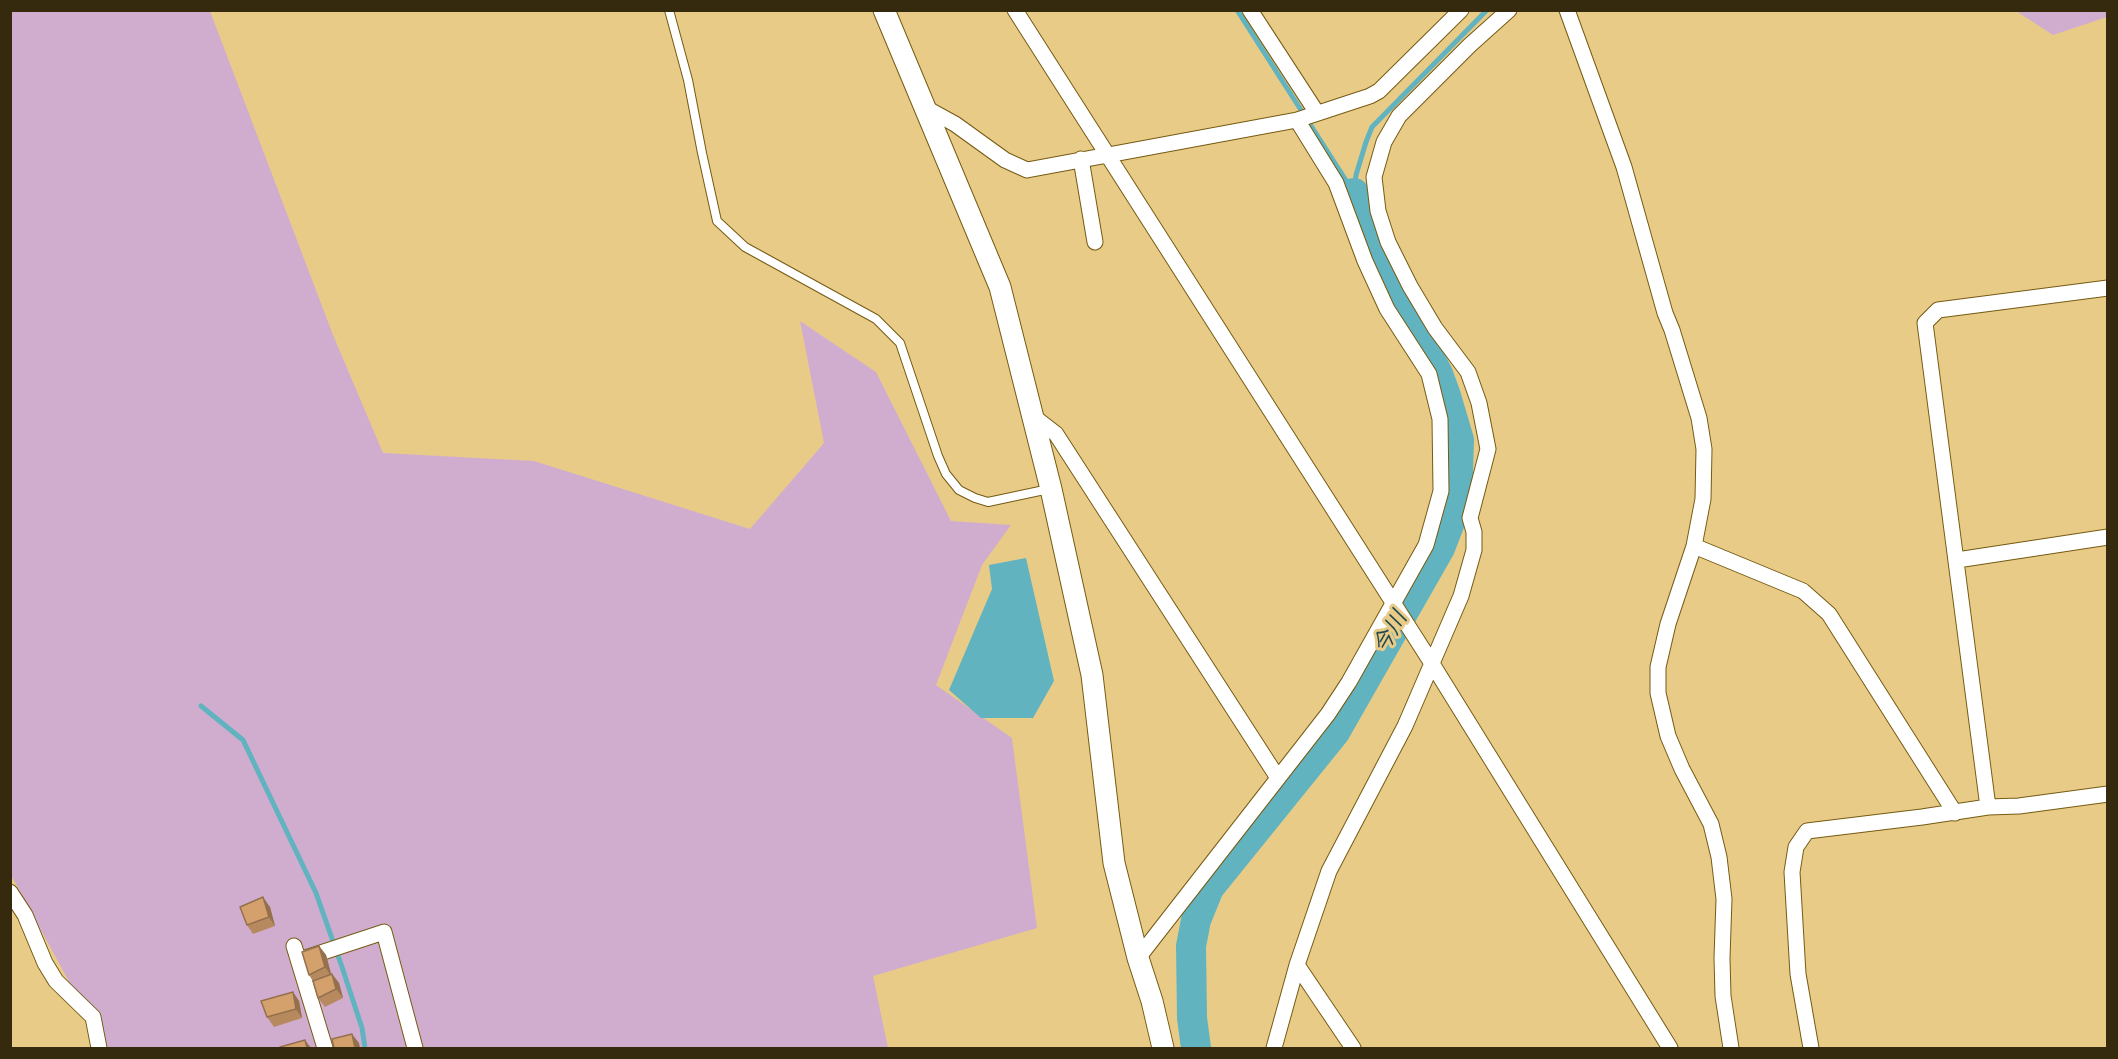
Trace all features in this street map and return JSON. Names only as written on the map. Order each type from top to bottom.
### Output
[{"type":"street","points":[[884,10],[1000,287],[1034,417],[1092,675],[1114,863],[1163,1048]]},
{"type":"street","points":[[1015,10],[1414,635],[1670,1048]]},
{"type":"street","points":[[1250,10],[1317,113]]},
{"type":"street","points":[[924,107],[955,124],[1005,160],[1027,170],[1297,120],[1370,96],[1379,91],[1461,10]]},
{"type":"street","points":[[1275,1048],[1297,965],[1329,871],[1405,726],[1461,596],[1474,550],[1470,518],[1488,449],[1479,403],[1468,372],[1435,328],[1388,242],[1378,211],[1374,177],[1384,142],[1399,117],[1470,45],[1509,10]]},
{"type":"street","points":[[1567,10],[1624,167],[1665,313],[1699,418],[1704,449],[1703,499],[1695,546],[1668,624],[1658,666],[1658,693],[1668,736],[1682,769],[1711,824],[1719,857],[1724,899],[1723,996],[1731,1048]]},
{"type":"street","points":[[1138,958],[1328,714],[1349,682],[1395,605],[1426,545],[1441,491],[1440,419],[1429,374],[1387,309],[1365,261],[1336,183],[1297,120]]},
{"type":"street","points":[[1081,159],[1095,242]]},
{"type":"street","points":[[1988,807],[1925,322],[1938,310],[2108,288]]},
{"type":"street","points":[[1034,417],[1056,434],[1278,778]]},
{"type":"street","points":[[1957,560],[2108,537]]},
{"type":"street","points":[[1695,546],[1803,591],[1829,614],[1955,813]]},
{"type":"street","points":[[1811,1048],[1798,974],[1792,872],[1796,847],[1807,831],[2108,794]]},
{"type":"street","points":[[10,891],[25,915],[45,963],[56,981],[93,1017],[99,1048]]},
{"type":"street","points":[[325,1048],[296,953],[325,951],[384,932],[415,1048]]},
{"type":"street","points":[[1297,965],[1353,1048]]},
{"type":"lane","points":[[669,10],[688,80],[717,221],[746,247],[876,319],[900,343],[938,456],[946,474],[959,490],[988,502],[1051,489]]},
{"type":"shaded area","points":[[10,11],[210,11],[333,335],[383,453],[534,461],[750,529],[824,443],[800,321],[876,372],[951,521],[1011,525],[982,565],[936,685],[1012,738],[1037,928],[873,976],[888,1048],[105,1048],[11,875]]},
{"type":"shaded area","points":[[2016,11],[2107,11],[2107,17],[2053,35]]},
{"type":"water","points":[[1026,558],[1054,681],[1033,718],[981,718],[949,690],[992,589],[989,565]]},
{"type":"building","points":[[263,897],[269,917],[247,925],[240,907]]},
{"type":"building","points":[[319,946],[325,967],[309,975],[302,952]]},
{"type":"building","points":[[332,974],[336,989],[318,998],[313,981]]},
{"type":"building","points":[[293,992],[296,1009],[267,1017],[261,1001]]},
{"type":"building","points":[[352,1034],[355,1048],[334,1048],[332,1039]]},
{"type":"building","points":[[305,1040],[307,1048],[280,1048],[280,1047]]},
{"type":"waterway","points":[[1237,10],[1354,193]]},
{"type":"waterway","points":[[1354,193],[1356,175],[1372,127],[1487,10]]},
{"type":"waterway","name":"今川","points":[[1196,1048],[1192,1018],[1191,946],[1196,920],[1209,888],[1335,732],[1440,548],[1457,504],[1459,440],[1446,396],[1438,374],[1367,238],[1354,193]]},
{"type":"waterway","points":[[201,706],[243,740],[316,893],[362,1028],[365,1048]]}]
